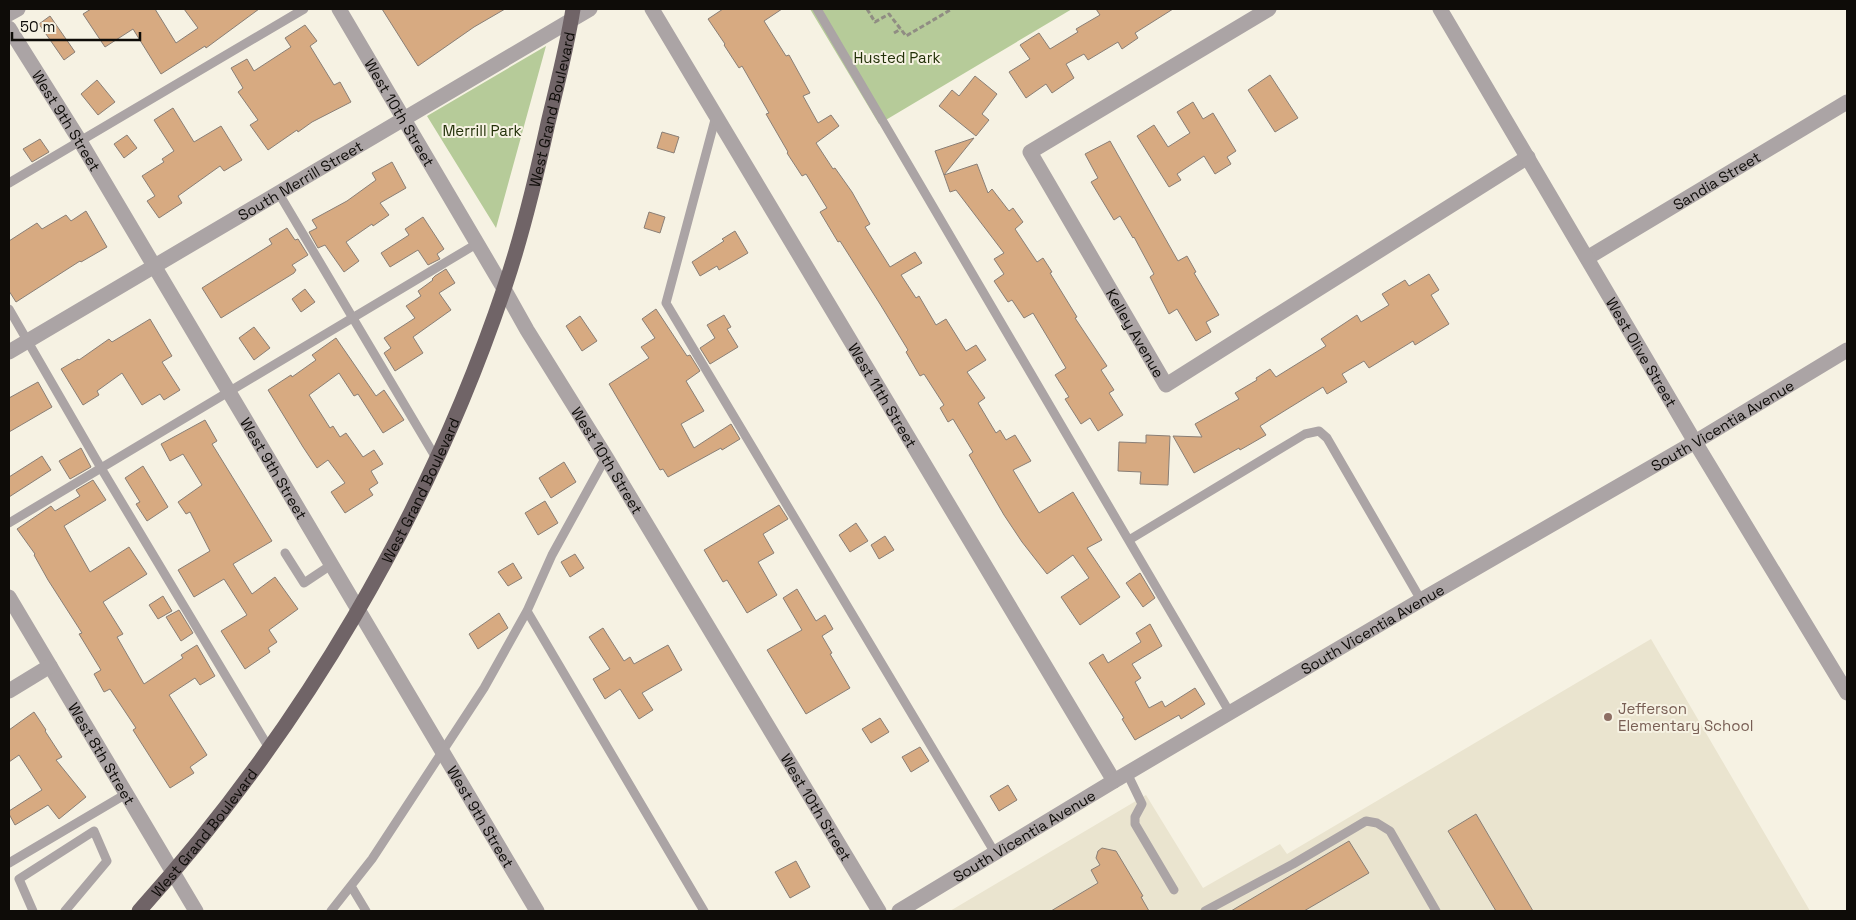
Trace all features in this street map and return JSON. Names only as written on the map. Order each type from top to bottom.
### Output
[{"type":"main road","name":"West Grand Boulevard","points":[[139,911],[173,873],[214,822],[269,748],[358,609],[414,505],[455,418],[504,289],[531,199],[572,14]]},
{"type":"street","points":[[9,14],[18,9]]},
{"type":"street","name":"West 10th Street","points":[[339,9],[478,243],[527,330],[606,457],[879,911]]},
{"type":"street","name":"South Merrill Street","points":[[9,352],[404,118],[572,14],[590,9]]},
{"type":"street","name":"West 11th Street","points":[[652,9],[1120,777]]},
{"type":"street","name":"Kelley Avenue","points":[[1269,9],[1030,152],[1166,385],[1528,157]]},
{"type":"street","name":"West Olive Street","points":[[1440,9],[1695,442],[1847,693]]},
{"type":"street","name":"West 9th Street","points":[[9,28],[80,140],[537,911]]},
{"type":"street","name":"Sandia Street","points":[[1587,258],[1845,109]]},
{"type":"street","name":"South Vicentia Avenue","points":[[899,911],[1120,777],[1695,442],[1847,350]]},
{"type":"street","name":"West 8th Street","points":[[9,597],[196,911]]},
{"type":"street","points":[[9,691],[50,666]]},
{"type":"lane","points":[[9,183],[304,9]]},
{"type":"lane","points":[[817,9],[1230,712]]},
{"type":"lane","points":[[716,116],[666,303],[994,853]]},
{"type":"lane","points":[[278,192],[436,458]]},
{"type":"lane","points":[[9,523],[478,243]]},
{"type":"lane","points":[[9,309],[101,468],[269,748]]},
{"type":"lane","points":[[1129,540],[1305,434],[1318,431],[1327,438],[1421,600]]},
{"type":"lane","points":[[331,911],[372,859],[484,688],[528,611],[552,555],[606,457]]},
{"type":"lane","points":[[285,553],[304,583],[331,564]]},
{"type":"lane","points":[[528,611],[704,911]]},
{"type":"lane","points":[[1120,777],[1142,804],[1135,817],[1135,824],[1174,890]]},
{"type":"lane","points":[[9,863],[126,794]]},
{"type":"lane","points":[[1205,911],[1293,864],[1366,821],[1378,823],[1390,831],[1436,911]]},
{"type":"lane","points":[[33,911],[19,879],[94,832],[107,861],[65,911]]},
{"type":"lane","points":[[351,886],[366,911]]},
{"type":"path","points":[[867,9],[875,22],[889,14],[906,36],[952,9]]},
{"type":"path","points":[[894,33],[901,29]]},
{"type":"shaded area","name":"Jefferson Elementary School","points":[[1651,639],[1810,911],[950,911],[1146,795],[1203,888],[1280,844],[1287,854]]},
{"type":"green space","name":"Husted Park","points":[[810,9],[1072,9],[879,124]]},
{"type":"green space","name":"Merrill Park","points":[[546,46],[496,228],[427,116]]},
{"type":"building","points":[[91,9],[155,9],[176,43],[198,28],[184,9],[259,9],[206,48],[205,46],[161,74],[133,29],[105,47],[83,14]]},
{"type":"building","points":[[382,9],[505,9],[474,27],[418,66]]},
{"type":"building","points":[[723,9],[782,9],[764,21],[786,56],[789,55],[810,93],[803,96],[818,123],[831,115],[839,126],[816,143],[833,169],[835,168],[852,192],[870,224],[865,227],[890,267],[915,252],[922,263],[901,275],[916,298],[919,296],[936,325],[946,319],[966,351],[976,345],[986,360],[967,372],[985,398],[978,403],[996,433],[1000,430],[1006,440],[1015,435],[1031,461],[1013,470],[1039,513],[1073,492],[1102,540],[1087,548],[1120,597],[1080,625],[1061,597],[1089,578],[1073,555],[1047,574],[1004,515],[969,455],[973,452],[953,419],[948,422],[940,408],[944,405],[924,374],[920,376],[906,352],[908,350],[880,304],[820,212],[827,208],[806,174],[802,176],[787,153],[766,114],[769,113],[742,66],[739,68],[708,19]]},
{"type":"building","points":[[1096,9],[1173,9],[1135,33],[1138,38],[1122,49],[1118,42],[1088,60],[1084,54],[1066,64],[1074,78],[1052,93],[1046,84],[1026,98],[1009,72],[1030,59],[1020,45],[1039,33],[1050,49],[1078,32],[1076,29],[1100,15]]},
{"type":"building","points":[[50,16],[75,52],[64,60],[39,24]]},
{"type":"building","points":[[305,25],[317,41],[310,46],[334,85],[340,82],[351,102],[312,122],[298,132],[297,130],[268,150],[250,125],[258,120],[238,92],[243,88],[231,68],[247,59],[254,71],[291,47],[285,38]]},
{"type":"building","points":[[1270,75],[1298,118],[1275,132],[1248,90]]},
{"type":"building","points":[[975,76],[997,94],[982,114],[989,120],[976,136],[939,106],[952,90],[959,96]]},
{"type":"building","points":[[97,80],[115,102],[98,115],[81,94]]},
{"type":"building","points":[[1193,102],[1203,119],[1213,113],[1236,151],[1227,157],[1231,164],[1215,174],[1204,156],[1177,174],[1181,180],[1169,187],[1137,136],[1154,125],[1168,147],[1190,133],[1177,112]]},
{"type":"building","points":[[173,108],[194,142],[221,126],[242,160],[224,171],[220,166],[178,196],[182,203],[159,218],[147,201],[155,196],[142,176],[164,162],[162,159],[174,151],[154,120]]},
{"type":"building","points":[[662,132],[679,137],[674,153],[657,148]]},
{"type":"building","points":[[127,135],[137,148],[124,158],[114,144]]},
{"type":"building","points":[[974,138],[944,175],[935,151]]},
{"type":"building","points":[[40,139],[49,152],[32,162],[23,149]]},
{"type":"building","points":[[1110,141],[1178,261],[1187,256],[1196,272],[1194,273],[1219,315],[1206,322],[1211,332],[1196,341],[1177,309],[1169,314],[1150,277],[1154,274],[1134,237],[1120,216],[1114,220],[1091,182],[1098,178],[1085,154]]},
{"type":"building","points":[[392,162],[406,188],[380,203],[389,215],[346,242],[359,261],[344,272],[325,245],[318,248],[309,232],[317,228],[312,220],[347,201],[376,180],[372,173]]},
{"type":"building","points":[[977,164],[988,193],[992,189],[1009,211],[1013,208],[1023,222],[1015,229],[1037,262],[1043,258],[1077,317],[1075,318],[1107,366],[1101,370],[1114,390],[1109,393],[1123,415],[1098,431],[1090,418],[1081,424],[1065,399],[1069,397],[1055,375],[1066,368],[1033,313],[1024,318],[1012,300],[1008,302],[994,281],[1004,274],[994,259],[1004,253],[956,190],[950,192],[944,175]]},
{"type":"building","points":[[86,211],[107,247],[80,261],[16,302],[9,291],[9,241],[37,223],[42,229],[66,215],[71,221]]},
{"type":"building","points":[[649,212],[665,217],[660,233],[644,228]]},
{"type":"building","points":[[423,217],[444,249],[437,254],[440,259],[428,265],[418,250],[390,267],[381,253],[409,235],[405,229]]},
{"type":"building","points":[[287,228],[295,240],[298,239],[308,255],[292,265],[296,270],[294,273],[221,318],[202,288],[272,244],[269,239]]},
{"type":"building","points":[[735,231],[748,253],[719,270],[717,266],[700,276],[692,262],[724,241],[722,239]]},
{"type":"building","points":[[446,269],[455,283],[439,293],[451,310],[413,337],[423,353],[395,371],[384,353],[391,348],[384,338],[415,318],[406,306],[421,296],[418,291]]},
{"type":"building","points":[[1429,274],[1439,290],[1431,295],[1449,324],[1415,345],[1413,341],[1369,368],[1364,361],[1342,374],[1347,382],[1327,394],[1323,387],[1260,426],[1266,435],[1194,473],[1173,436],[1202,437],[1195,424],[1239,399],[1235,393],[1257,380],[1256,378],[1270,369],[1276,377],[1326,346],[1321,339],[1357,315],[1361,322],[1389,305],[1382,294],[1405,280],[1409,286]]},
{"type":"building","points":[[305,289],[315,302],[301,312],[292,299]]},
{"type":"building","points":[[656,309],[687,356],[690,355],[700,371],[686,381],[704,411],[681,424],[694,448],[731,424],[740,439],[668,477],[663,469],[660,470],[609,384],[649,358],[641,347],[655,338],[642,319]]},
{"type":"building","points":[[724,315],[731,327],[727,329],[738,347],[710,364],[700,348],[715,338],[707,325]]},
{"type":"building","points":[[580,316],[597,341],[582,351],[566,326]]},
{"type":"building","points":[[150,319],[172,356],[162,362],[180,390],[164,400],[160,394],[142,405],[122,373],[97,391],[99,395],[83,405],[61,369],[79,360],[109,339],[112,342]]},
{"type":"building","points":[[254,327],[270,348],[254,360],[239,338]]},
{"type":"building","points":[[336,338],[376,396],[384,390],[404,420],[383,433],[358,394],[354,396],[339,373],[309,395],[330,428],[333,426],[340,437],[346,433],[363,457],[374,450],[383,464],[371,471],[378,483],[369,489],[373,495],[345,513],[331,492],[345,483],[328,460],[317,468],[268,390],[291,375],[292,377],[316,360],[312,355]]},
{"type":"building","points":[[38,382],[52,407],[9,432],[9,398]]},
{"type":"building","points":[[205,420],[217,441],[212,444],[272,541],[233,564],[252,594],[275,577],[298,609],[269,630],[277,642],[268,648],[270,652],[245,669],[221,631],[247,615],[224,579],[194,597],[178,570],[210,551],[190,512],[186,514],[178,502],[202,485],[183,454],[170,461],[161,444]]},
{"type":"building","points":[[1146,435],[1170,436],[1168,485],[1140,484],[1141,472],[1118,471],[1119,442],[1146,443]]},
{"type":"building","points":[[81,448],[91,467],[70,479],[59,461]]},
{"type":"building","points":[[42,456],[51,470],[9,497],[9,477]]},
{"type":"building","points":[[564,462],[576,482],[551,498],[539,478]]},
{"type":"building","points":[[143,466],[168,507],[147,521],[136,504],[140,502],[125,478]]},
{"type":"building","points":[[93,480],[106,500],[64,526],[90,572],[129,547],[147,574],[103,602],[123,634],[117,637],[144,684],[183,658],[181,655],[197,645],[215,676],[200,685],[195,678],[169,695],[207,755],[190,767],[194,773],[170,788],[133,730],[136,728],[110,689],[104,692],[94,674],[101,670],[79,634],[82,633],[48,580],[35,554],[17,529],[51,506],[55,511],[80,496],[76,490]]},
{"type":"building","points":[[545,501],[558,523],[538,535],[525,513]]},
{"type":"building","points":[[779,505],[788,519],[763,534],[774,553],[758,562],[777,595],[747,613],[727,580],[723,582],[704,550]]},
{"type":"building","points":[[856,523],[868,541],[850,552],[839,535]]},
{"type":"building","points":[[885,536],[894,550],[879,559],[871,545]]},
{"type":"building","points":[[575,554],[584,568],[570,577],[561,562]]},
{"type":"building","points":[[513,563],[522,578],[508,586],[498,572]]},
{"type":"building","points":[[1140,573],[1155,598],[1143,607],[1126,583]]},
{"type":"building","points":[[797,589],[816,621],[825,615],[833,629],[822,636],[850,688],[806,714],[767,650],[802,630],[783,598]]},
{"type":"building","points":[[163,596],[172,611],[158,619],[149,605]]},
{"type":"building","points":[[179,610],[193,633],[181,641],[166,617]]},
{"type":"building","points":[[499,613],[508,628],[478,649],[469,634]]},
{"type":"building","points":[[1150,624],[1162,646],[1132,664],[1141,678],[1135,682],[1149,708],[1162,701],[1165,707],[1195,688],[1205,704],[1181,719],[1179,715],[1135,740],[1122,719],[1124,718],[1089,663],[1103,654],[1108,663],[1141,642],[1136,633]]},
{"type":"building","points":[[603,628],[624,661],[630,657],[634,664],[668,645],[682,670],[642,693],[653,710],[639,719],[620,689],[605,699],[593,679],[610,669],[589,637]]},
{"type":"building","points":[[34,712],[62,757],[56,760],[86,797],[59,819],[48,805],[15,825],[9,811],[42,790],[19,755],[9,762],[9,730]]},
{"type":"building","points":[[880,718],[889,732],[871,743],[862,729]]},
{"type":"building","points":[[920,747],[929,761],[911,772],[902,757]]},
{"type":"building","points":[[1008,785],[1017,800],[999,811],[990,796]]},
{"type":"building","points":[[1476,814],[1533,911],[1496,911],[1448,831]]},
{"type":"building","points":[[1349,841],[1369,873],[1304,911],[1231,911]]},
{"type":"building","points":[[1102,848],[1116,851],[1143,896],[1141,897],[1149,911],[1051,911],[1098,883],[1091,870],[1100,865],[1096,858],[1098,851]]},
{"type":"building","points":[[796,861],[810,887],[790,898],[775,872]]},
{"type":"place","name":"Jefferson Elementary School","points":[[1608,717]]}]
